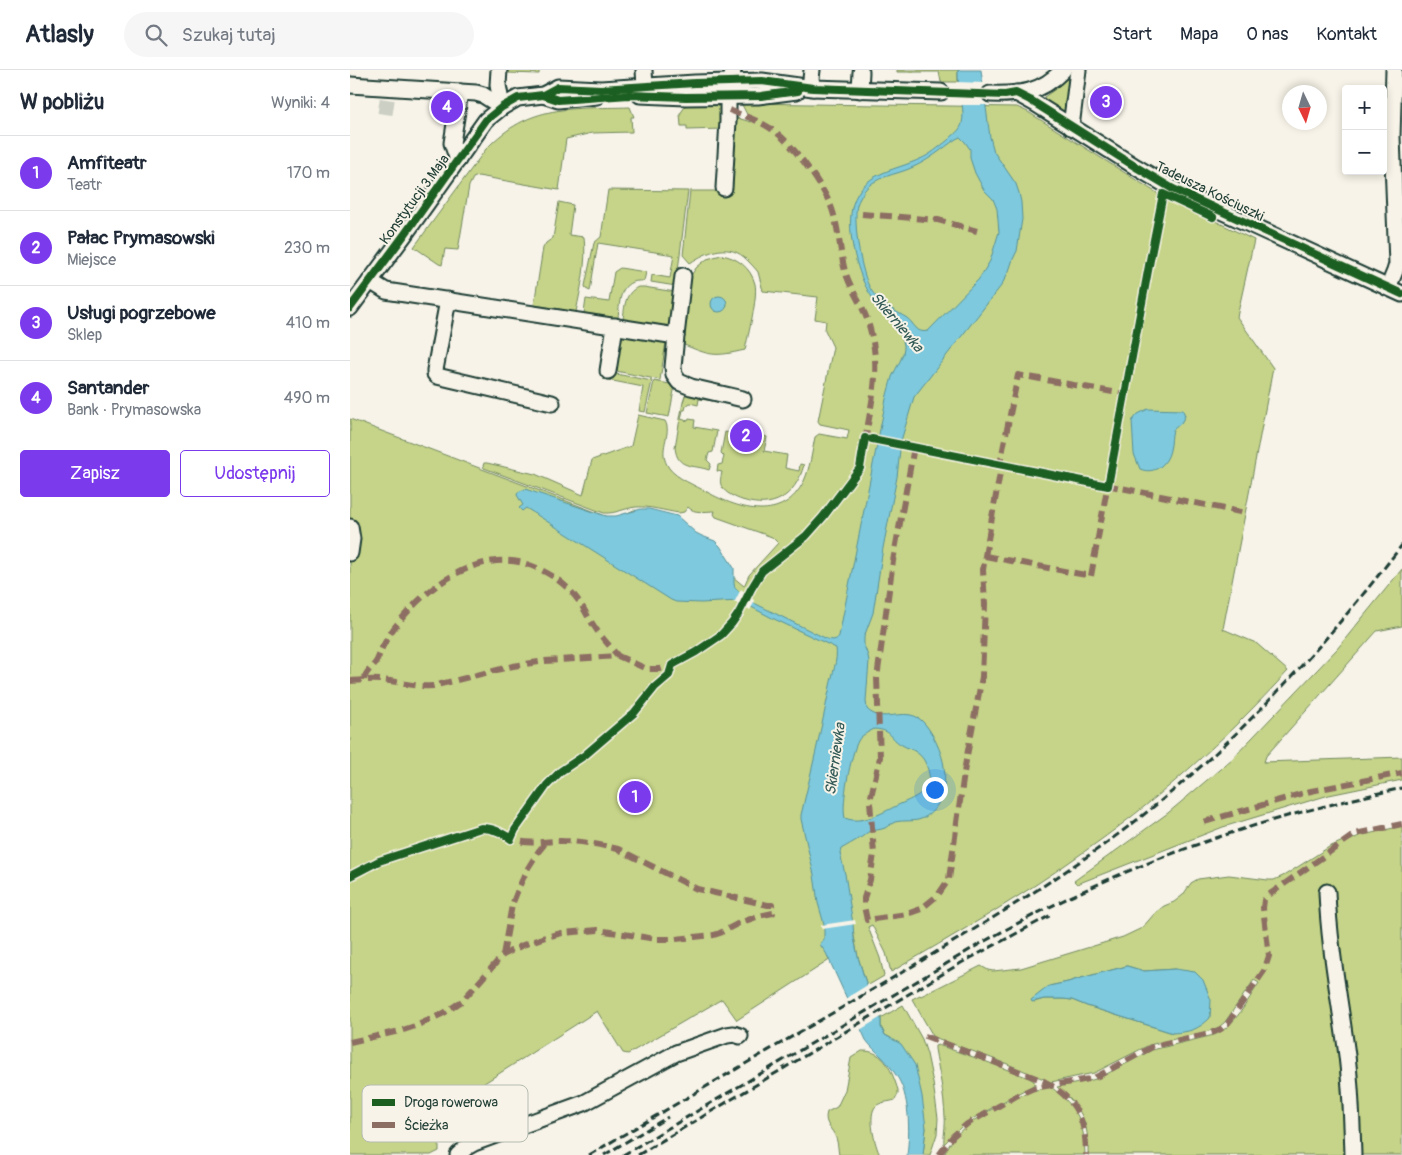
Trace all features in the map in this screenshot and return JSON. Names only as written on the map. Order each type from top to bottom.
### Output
[{"type":"street","points":[[499,70],[498,85],[502,107]]},
{"type":"street","points":[[644,70],[645,87]]},
{"type":"street","points":[[812,70],[813,88]]},
{"type":"street","points":[[990,94],[1016,94],[1038,89],[1063,70]]},
{"type":"street","points":[[1071,127],[1078,70]]},
{"type":"street","points":[[1388,288],[1397,264],[1397,137],[1394,70]]},
{"type":"street","points":[[860,90],[861,72]]},
{"type":"street","points":[[542,95],[558,100],[629,95],[686,97],[731,83]]},
{"type":"street","points":[[724,188],[731,83]]},
{"type":"street","points":[[542,95],[558,87],[601,89],[731,83],[761,96],[813,88],[941,92]]},
{"type":"street","points":[[350,85],[389,92],[460,92],[480,94],[502,107]]},
{"type":"street","points":[[458,160],[452,144],[460,92]]},
{"type":"street","name":"Tadeusza Kościuszki","points":[[1016,94],[1036,104],[1136,168],[1173,188],[1402,294]]},
{"type":"street","name":"Konstytucji 3 Maja","points":[[350,308],[486,120],[502,107],[518,98],[542,95]]},
{"type":"street","points":[[683,276],[673,367],[674,375],[679,382],[691,387],[743,399]]},
{"type":"street","points":[[370,281],[386,291],[676,336]]},
{"type":"street","points":[[448,300],[435,374],[552,404]]},
{"type":"street","points":[[608,371],[615,326]]},
{"type":"street","points":[[350,527],[352,539],[350,553]]},
{"type":"street","points":[[1327,892],[1330,933],[1350,1089],[1353,1155]]},
{"type":"street","points":[[528,1123],[584,1103],[683,1049],[727,1034],[740,1036]]},
{"type":"street","points":[[458,1155],[466,1147],[477,1142]]},
{"type":"green space","points":[[508,70],[539,70],[539,74],[508,73]]},
{"type":"green space","points":[[897,70],[958,70],[958,82],[941,82],[939,72],[897,72]]},
{"type":"green space","points":[[1067,79],[1069,80],[1066,111],[1063,112],[1045,101],[1044,97]]},
{"type":"green space","points":[[722,103],[723,129],[687,130],[687,126],[681,126],[680,114],[686,105]]},
{"type":"green space","points":[[741,103],[1017,107],[1157,193],[1159,199],[1166,202],[1170,199],[1254,240],[1237,317],[1273,368],[1223,629],[1256,643],[1288,671],[1239,722],[1162,792],[1107,836],[986,916],[891,972],[886,953],[872,925],[868,927],[880,958],[884,976],[867,986],[858,957],[853,931],[828,961],[737,1020],[722,999],[628,1054],[623,1053],[597,1011],[481,1085],[362,1085],[362,1142],[439,1142],[439,1151],[431,1155],[350,1155],[350,562],[356,540],[350,518],[350,419],[614,519],[634,510],[656,514],[744,586],[749,575],[778,543],[772,537],[716,517],[715,511],[697,511],[688,507],[684,512],[679,513],[641,507],[604,513],[484,468],[483,466],[484,463],[487,463],[535,474],[583,495],[592,460],[631,446],[638,415],[665,421],[667,431],[664,455],[665,461],[672,472],[687,482],[733,504],[760,509],[773,508],[785,503],[795,494],[806,476],[815,437],[819,434],[847,439],[849,430],[820,424],[818,421],[833,347],[825,330],[826,321],[815,319],[818,297],[763,291],[758,272],[740,254],[733,251],[719,250],[711,252],[690,263],[683,255],[690,191],[719,191],[734,117],[751,122]]},
{"type":"green space","points":[[630,107],[634,117],[631,117],[632,132],[592,133],[566,139],[559,190],[478,176],[473,178],[469,186],[458,250],[445,249],[442,265],[414,247],[486,149],[502,134],[519,123],[552,111]]},
{"type":"green space","points":[[608,190],[688,191],[676,286],[651,282],[652,275],[670,278],[674,255],[598,243],[590,291],[586,289],[594,243],[601,237]]},
{"type":"green space","points":[[559,202],[573,205],[569,235],[584,237],[584,266],[576,312],[534,305],[543,248],[553,238]]},
{"type":"green space","points":[[721,255],[738,261],[747,268],[753,278],[756,290],[745,350],[726,354],[713,354],[682,344],[688,280],[696,268],[707,259]]},
{"type":"green space","points":[[620,268],[646,272],[644,281],[636,281],[625,287],[622,292],[618,318],[584,313],[586,299],[609,302],[614,272]]},
{"type":"green space","points":[[638,287],[675,292],[669,327],[623,319],[628,297]]},
{"type":"green space","points":[[619,335],[666,342],[660,380],[611,370]]},
{"type":"green space","points":[[611,373],[652,381],[645,412],[639,411],[643,387],[603,379]]},
{"type":"green space","points":[[654,381],[675,385],[669,417],[647,413]]},
{"type":"green space","points":[[689,392],[723,399],[722,402],[699,399],[698,405],[690,403],[683,410],[681,419],[695,420],[694,427],[717,431],[713,452],[709,453],[707,460],[711,464],[709,470],[682,463],[676,454],[675,447],[683,402]]},
{"type":"green space","points":[[725,432],[734,434],[734,438],[749,441],[749,439],[757,440],[758,435],[767,437],[764,451],[787,455],[785,468],[799,471],[800,464],[804,465],[800,476],[789,493],[773,502],[753,503],[734,497],[726,491],[722,487],[720,480],[722,472],[717,471],[718,465],[722,464],[724,456],[721,453]]},
{"type":"green space","points":[[1402,569],[1402,626],[1377,631],[1266,756],[1264,762],[1402,757],[1402,780],[1329,795],[1223,827],[1077,884],[1074,881],[1168,813],[1232,759],[1337,649]]},
{"type":"green space","points":[[1402,826],[1402,1155],[1088,1155],[1087,1133],[1082,1116],[1073,1102],[1057,1087],[1099,1078],[1152,1050],[1214,1035],[1228,1026],[1245,1005],[1259,983],[1254,980],[1225,1022],[1219,1027],[1149,1045],[1094,1073],[1051,1082],[933,1036],[912,999],[981,966],[993,971],[1021,968],[1123,937],[1142,928],[1155,913],[1183,895],[1191,883],[1198,879],[1229,875],[1274,880],[1329,847],[1359,836]],"holes":[[[1127,966],[1144,971],[1175,969],[1173,1033],[1072,1000],[1044,999],[1034,1002],[1049,986]]]},
{"type":"green space","points":[[903,1005],[922,1039],[933,1083],[938,1118],[937,1134],[930,1155],[923,1155],[926,1128],[891,1038],[885,1035],[881,1027],[881,1018]]},
{"type":"green space","points":[[938,1045],[1029,1078],[1035,1084],[965,1123],[944,1144],[944,1108],[935,1049],[935,1046]]},
{"type":"green space","points":[[862,1051],[876,1054],[882,1058],[890,1069],[898,1094],[895,1100],[880,1104],[873,1110],[873,1130],[880,1155],[839,1155],[835,1135],[826,1120],[826,1116],[827,1112],[837,1107],[845,1090],[851,1058]]},
{"type":"green space","points":[[1051,1087],[1068,1102],[1078,1116],[1083,1133],[1085,1155],[944,1155],[960,1131],[980,1117],[1016,1097],[1035,1090]]},
{"type":"water","name":"Skierniewka","points":[[958,70],[981,70],[990,137],[994,152],[1016,184],[1021,202],[1022,219],[1017,251],[1001,286],[914,397],[901,441],[897,477],[873,613],[864,637],[864,645],[869,661],[867,709],[880,716],[915,716],[925,724],[939,749],[943,762],[945,774],[943,790],[938,804],[928,815],[918,820],[895,822],[885,828],[870,831],[841,849],[840,853],[845,874],[854,938],[865,980],[881,1018],[881,1027],[885,1035],[901,1044],[915,1065],[922,1096],[926,1128],[923,1155],[907,1155],[909,1136],[908,1114],[901,1083],[888,1063],[866,1040],[826,953],[820,944],[824,939],[824,924],[801,819],[831,682],[836,648],[740,601],[701,603],[671,600],[526,508],[522,511],[519,508],[523,505],[517,495],[518,492],[525,489],[606,516],[616,516],[641,509],[649,509],[677,516],[696,533],[715,541],[720,546],[734,568],[735,588],[754,603],[827,639],[837,639],[886,399],[892,377],[904,349],[903,340],[898,331],[873,298],[861,276],[851,234],[851,213],[858,193],[864,185],[880,174],[910,163],[934,151],[961,126],[963,114]],"holes":[[[960,137],[970,149],[970,158],[975,173],[984,190],[993,199],[997,209],[999,232],[990,261],[979,279],[928,331],[924,332],[916,328],[910,320],[883,303],[867,283],[859,249],[856,224],[857,205],[864,191],[874,182],[917,165]],[[874,729],[885,731],[898,742],[920,755],[927,767],[929,782],[926,788],[916,796],[878,815],[851,820],[845,818],[844,802],[855,747],[861,737]]]},
{"type":"water","points":[[719,296],[725,298],[727,304],[725,310],[719,312],[713,310],[711,304],[713,298]]},
{"type":"water","points":[[1148,409],[1183,410],[1185,416],[1181,423],[1173,430],[1171,447],[1166,460],[1155,470],[1145,471],[1140,469],[1134,454],[1132,421],[1138,414]]},
{"type":"water","points":[[1127,966],[1144,971],[1175,969],[1195,972],[1203,980],[1211,1000],[1210,1018],[1193,1030],[1173,1033],[1072,1000],[1044,999],[1032,1002],[1031,1000],[1049,986]]},
{"type":"pier","points":[[956,82],[985,83],[988,105],[959,105]]},
{"type":"pier","points":[[876,436],[904,442],[903,448],[875,442]]},
{"type":"pier","points":[[741,589],[755,601],[750,610],[739,603],[734,603]]},
{"type":"pier","points":[[855,920],[856,924],[822,929],[821,925]]},
{"type":"pier","points":[[869,984],[883,1016],[860,1030],[845,999]]},
{"type":"tunnel","points":[[385,114],[388,94]]},
{"type":"railway","points":[[589,1155],[963,936],[1054,879],[1113,838],[1178,786],[1248,722],[1312,654],[1402,545]]},
{"type":"railway","points":[[623,1155],[978,945],[1094,886],[1154,860],[1239,830],[1308,810],[1402,788]]},
{"type":"railway","points":[[638,1155],[961,963],[1053,914]]},
{"type":"railway","points":[[604,1155],[668,1117]]},
{"type":"marked path","points":[[729,110],[750,118],[778,134],[807,166],[823,191],[833,212],[845,271],[867,319],[872,336],[875,381],[865,442]]},
{"type":"marked path","points":[[862,214],[938,220],[977,231]]},
{"type":"marked path","points":[[914,447],[893,561],[877,678],[880,757],[870,801],[874,854],[870,880],[864,898],[867,920],[907,914],[921,909],[938,895],[949,879],[965,766],[982,677],[985,604],[983,570],[1000,464],[1018,375],[1124,394]]},
{"type":"marked path","points":[[985,556],[1091,576],[1108,483]]},
{"type":"marked path","points":[[1106,485],[1245,513]]},
{"type":"marked path","points":[[364,680],[394,628],[426,594],[460,571],[479,564],[498,561],[518,562],[537,568],[560,581],[574,595],[597,630],[618,656]]},
{"type":"marked path","points":[[350,681],[380,680],[433,686],[513,666],[545,661],[618,656],[647,669],[660,669],[675,664]]},
{"type":"marked path","points":[[1204,822],[1311,791],[1402,773]]},
{"type":"marked path","points":[[939,1155],[953,1136],[967,1124],[1018,1095],[1034,1088],[1090,1079],[1152,1047],[1221,1029],[1228,1023],[1264,971],[1269,956],[1263,908],[1264,900],[1355,834],[1402,824]]},
{"type":"marked path","points":[[350,1042],[400,1031],[444,1013],[462,1001],[503,955],[542,938],[562,933],[598,930],[656,939],[714,935],[739,923],[773,913],[772,905],[697,889],[618,849],[577,842],[522,842],[509,837]]},
{"type":"marked path","points":[[503,955],[512,905],[528,868],[547,841]]},
{"type":"marked path","points":[[925,1036],[1044,1081],[1055,1088],[1064,1095],[1077,1111],[1084,1131],[1086,1155]]},
{"type":"cycle path","points":[[350,308],[486,120],[502,107],[518,98],[543,95],[558,87],[601,89],[762,81],[813,88],[1005,95],[1016,93],[1173,189],[1402,294]]},
{"type":"cycle path","points":[[543,95],[558,100],[629,95],[686,97],[761,96],[798,91]]},
{"type":"cycle path","points":[[872,439],[1108,486],[1163,194],[1213,217]]},
{"type":"cycle path","points":[[350,876],[379,861],[481,828],[497,831],[511,839],[515,830],[547,785],[561,771],[585,755],[634,713],[655,687],[669,675],[672,665],[721,635],[732,623],[762,571],[806,536],[860,468],[865,438]]},
{"type":"place","name":"Usługi pogrzebowe","points":[[1106,102]]},
{"type":"place","name":"Santander","points":[[447,107]]},
{"type":"place","name":"Pałac Prymasowski","points":[[746,436]]},
{"type":"place","name":"Amfiteatr","points":[[635,797]]}]
